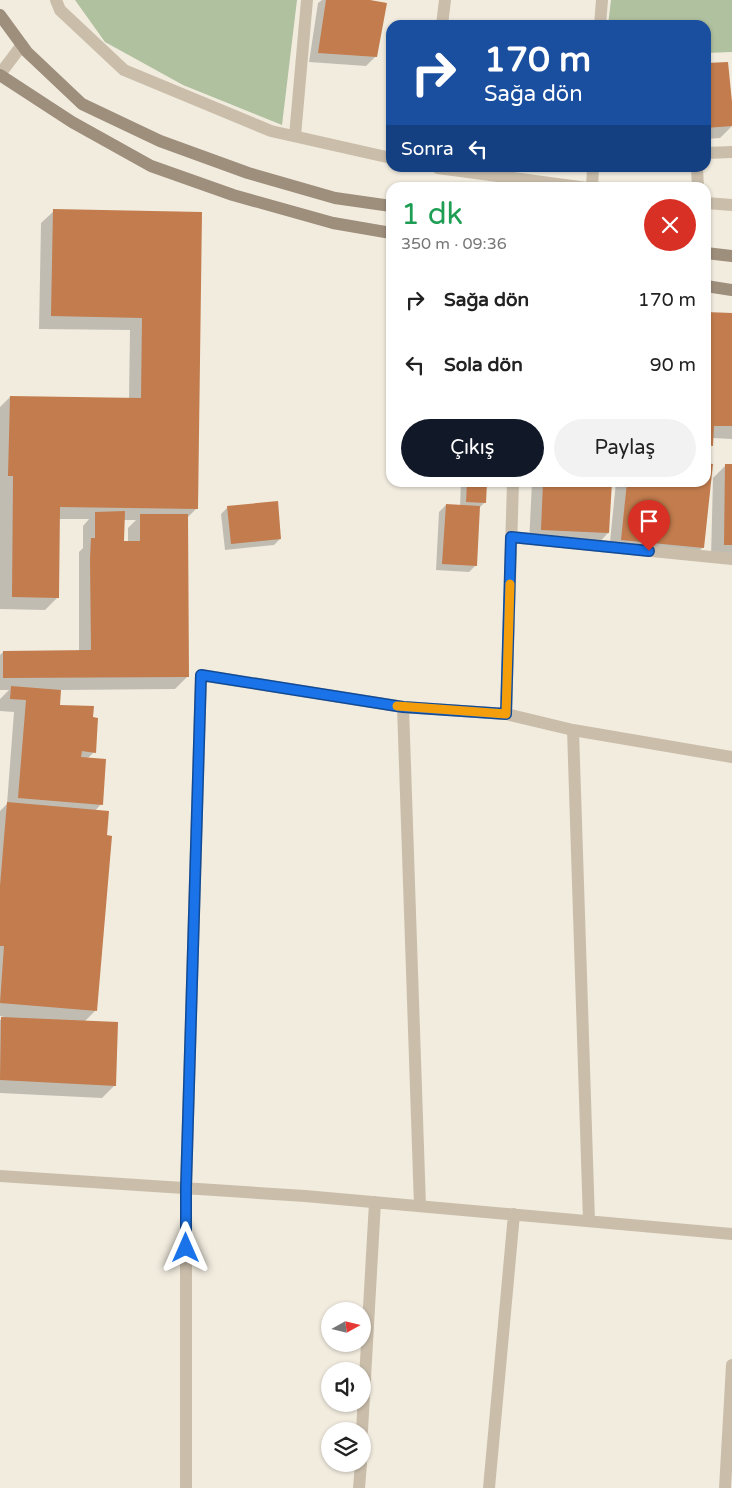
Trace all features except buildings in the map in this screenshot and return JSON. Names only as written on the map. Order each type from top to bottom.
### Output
[{"type":"main road","points":[[0,15],[27,52],[82,104],[160,141],[248,173],[326,196],[386,205]]},
{"type":"main road","points":[[0,75],[72,122],[151,166],[233,195],[333,223],[386,232]]},
{"type":"main road","points":[[711,254],[732,256]]},
{"type":"main road","points":[[711,287],[732,290]]},
{"type":"street","points":[[56,0],[60,10],[124,70],[271,131],[386,157]]},
{"type":"street","points":[[295,136],[307,0]]},
{"type":"street","points":[[443,20],[445,0]]},
{"type":"street","points":[[600,20],[602,0]]},
{"type":"street","points":[[0,75],[22,45]]},
{"type":"street","points":[[711,152],[732,152]]},
{"type":"street","points":[[468,172],[542,182]]},
{"type":"street","points":[[711,203],[732,205]]},
{"type":"street","points":[[506,714],[513,487]]},
{"type":"street","points":[[511,537],[732,559]]},
{"type":"street","points":[[186,1488],[186,1188],[201,675],[403,707],[506,714],[573,730],[732,757]]},
{"type":"street","points":[[403,707],[420,1206]]},
{"type":"street","points":[[573,730],[589,1221]]},
{"type":"street","points":[[0,1176],[375,1202],[732,1234]]},
{"type":"street","points":[[363,1422],[375,1202]]},
{"type":"street","points":[[489,1488],[514,1214]]},
{"type":"street","points":[[725,1488],[732,1365]]},
{"type":"street","points":[[359,1488],[360,1472]]},
{"type":"green space","points":[[75,0],[297,0],[282,125],[183,85],[105,42]]},
{"type":"green space","points":[[611,0],[732,0],[732,52],[711,53],[711,20],[609,20]]},
{"type":"slow traffic","points":[[397,706],[506,714],[510,584]]},
{"type":"route","points":[[186,1248],[186,1188],[201,675],[403,707],[506,714],[511,537],[649,551]]}]
